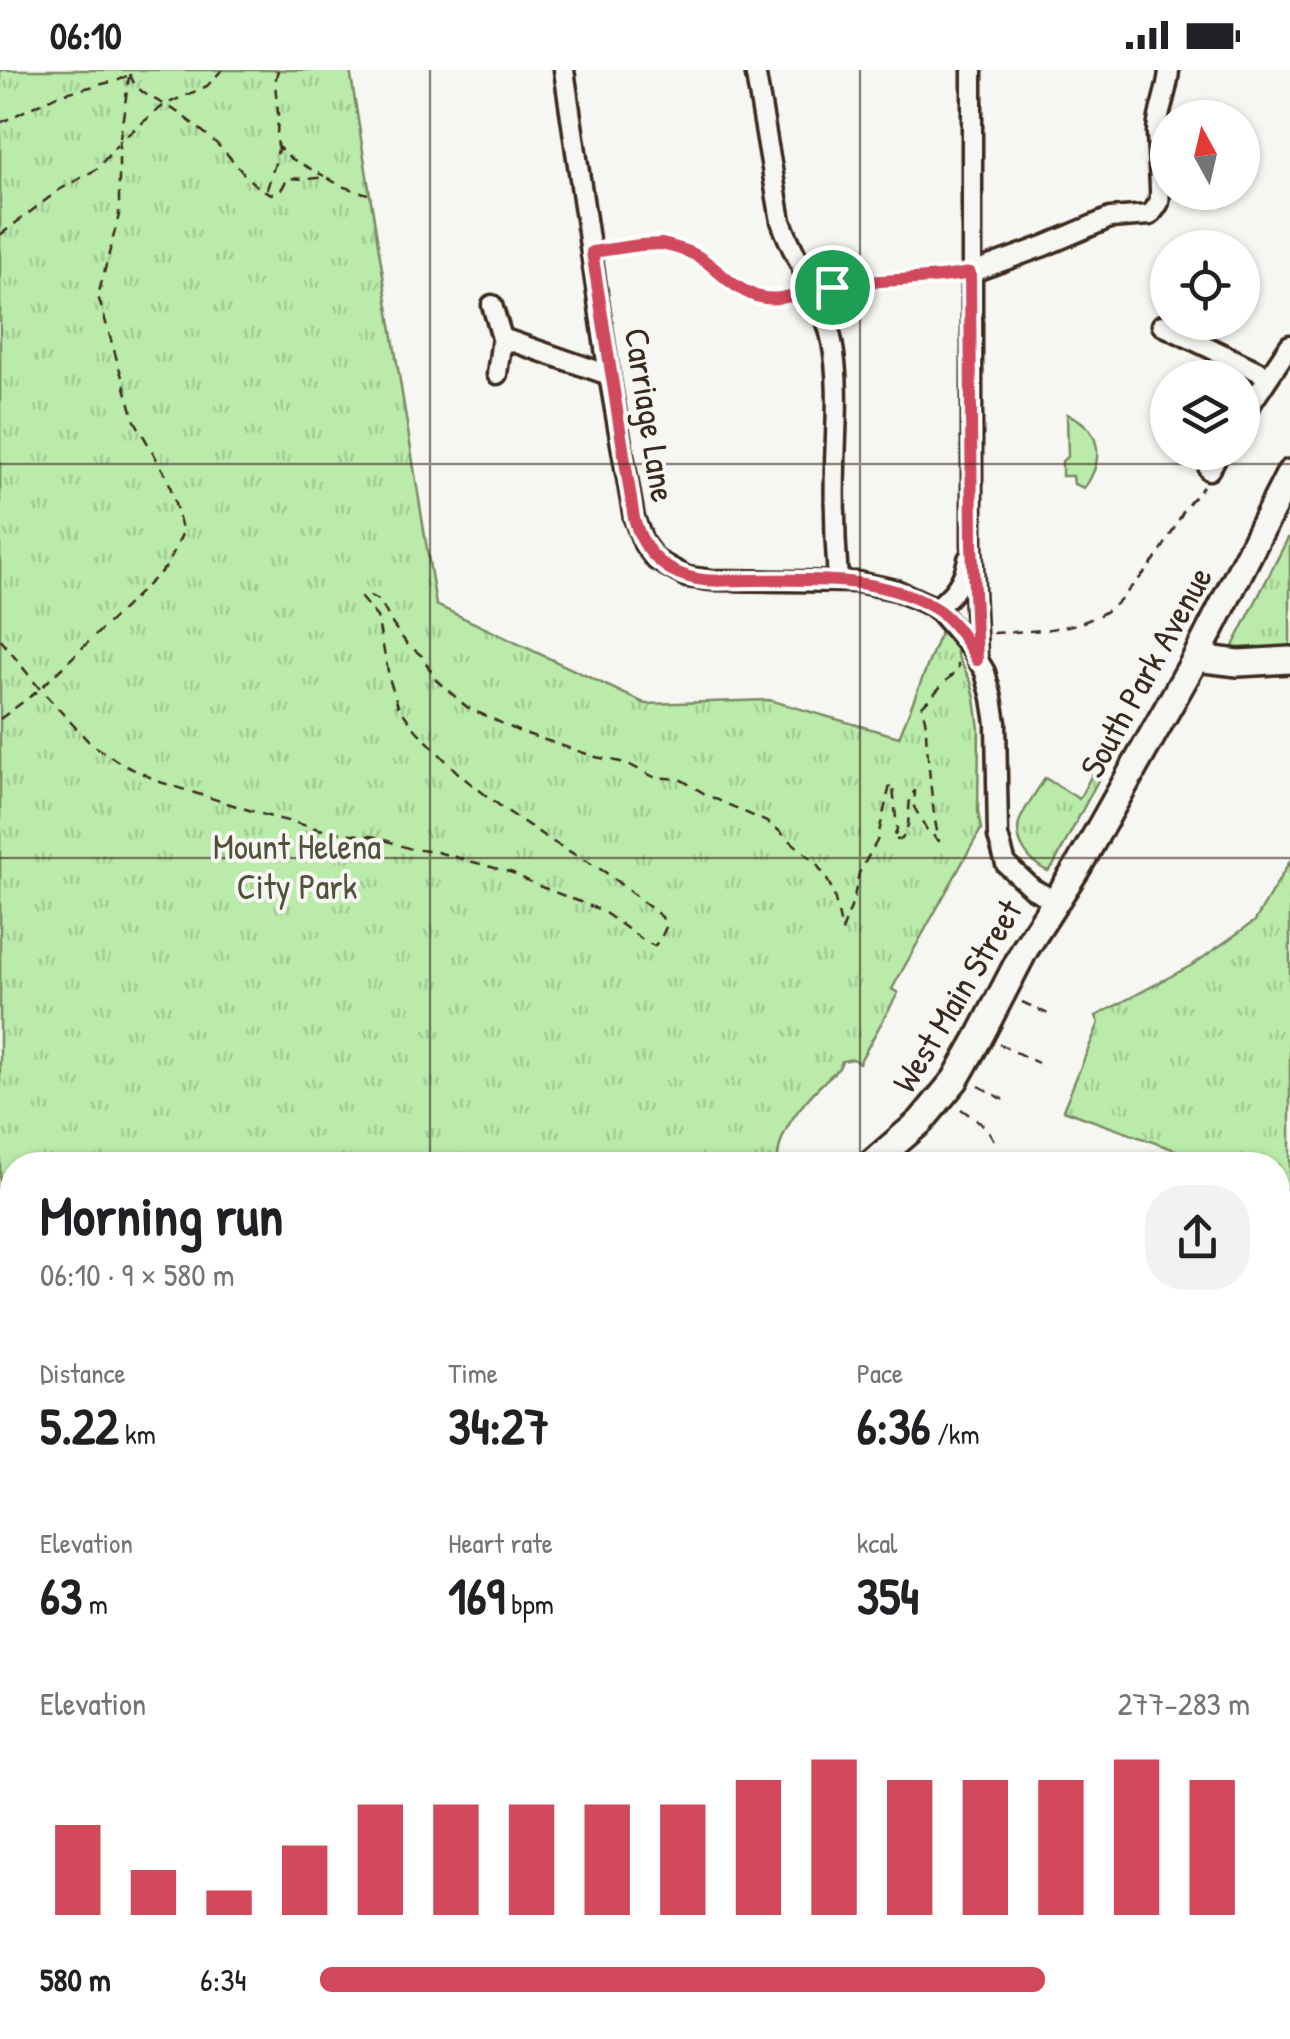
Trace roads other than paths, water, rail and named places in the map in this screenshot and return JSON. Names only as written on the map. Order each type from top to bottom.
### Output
[{"type":"street","name":"Carriage Lane","points":[[564,70],[638,532],[656,560],[687,577],[858,582],[896,590],[936,608],[958,631],[977,660],[992,698],[998,836],[1006,864],[1033,890],[1056,901]]},
{"type":"street","points":[[755,70],[781,221],[832,340],[837,402],[834,515],[838,581]]},
{"type":"street","points":[[972,70],[972,544],[977,660]]},
{"type":"street","points":[[970,273],[1110,218],[1150,215],[1161,200],[1157,129],[1169,70]]},
{"type":"street","points":[[492,305],[502,338],[497,374]]},
{"type":"street","points":[[502,338],[610,375]]},
{"type":"street","points":[[1192,340],[1268,376]]},
{"type":"street","points":[[1260,389],[1290,345]]},
{"type":"street","name":"South Park Avenue","points":[[1056,901],[1282,513],[1290,473]]},
{"type":"street","points":[[936,608],[952,596],[960,582],[972,544]]},
{"type":"street","points":[[1196,658],[1238,663],[1290,660]]},
{"type":"street","name":"West Main Street","points":[[885,1152],[921,1121],[954,1080],[1056,901]]},
{"type":"park label","name":"Mount Helena City Park","points":[[297,867]]}]
